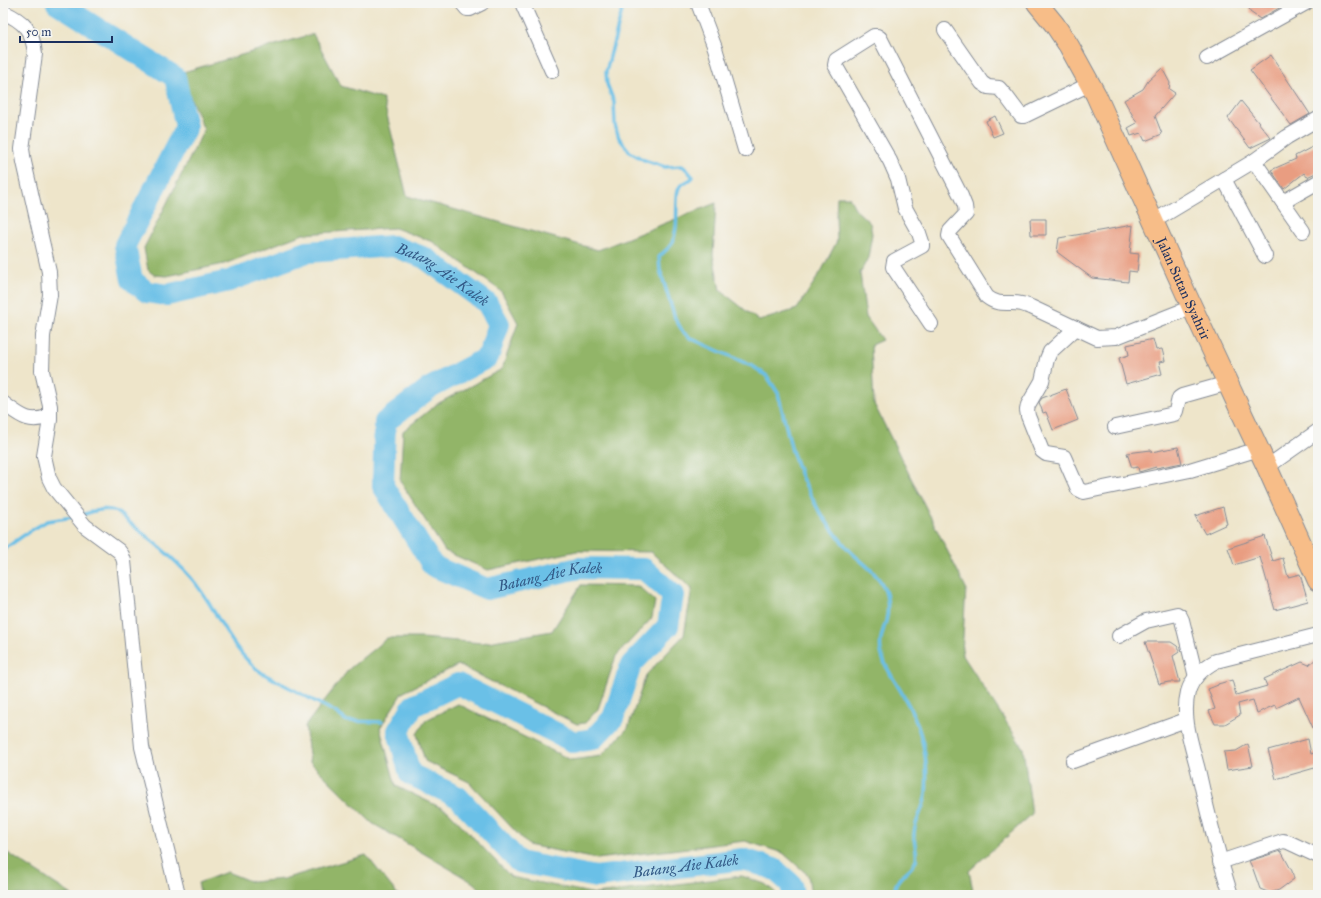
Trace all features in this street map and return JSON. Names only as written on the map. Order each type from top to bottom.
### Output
[{"type":"highway","name":"Jalan Sutan Syahrir","points":[[1037,3],[1046,12],[1062,36],[1090,84],[1154,221],[1192,307],[1268,467],[1318,581]]},
{"type":"street","points":[[462,3],[467,9],[470,9],[482,3]]},
{"type":"street","points":[[522,3],[552,71]]},
{"type":"street","points":[[698,3],[715,48],[745,150]]},
{"type":"street","points":[[1207,58],[1306,3]]},
{"type":"street","points":[[3,12],[21,22],[28,29],[34,45],[35,54],[22,148],[50,283],[50,295],[43,336],[42,371],[50,406],[50,427],[44,461],[51,483],[85,526],[119,552],[124,561],[142,747],[178,895]]},
{"type":"street","points":[[945,30],[982,83],[988,87],[999,88],[1021,116],[1024,116],[1090,84]]},
{"type":"street","points":[[931,324],[893,267],[894,261],[922,246],[919,233],[906,208],[898,179],[890,161],[834,64],[836,60],[874,36],[880,38],[961,196],[966,214],[950,231],[949,236],[987,296],[993,301],[999,303],[1021,304],[1097,338],[1116,337],[1192,307]]},
{"type":"street","points":[[1154,221],[1254,161],[1287,137],[1318,119]]},
{"type":"street","points":[[1254,161],[1303,231]]},
{"type":"street","points":[[1224,179],[1265,256]]},
{"type":"street","points":[[1284,202],[1318,182]]},
{"type":"street","points":[[1076,328],[1050,352],[1047,358],[1042,381],[1028,405],[1027,410],[1040,448],[1046,454],[1064,457],[1078,489],[1081,491],[1084,492],[1190,470],[1259,449]]},
{"type":"street","points":[[1115,427],[1174,414],[1176,412],[1179,398],[1182,396],[1228,383]]},
{"type":"street","points":[[3,403],[18,414],[31,420],[42,419],[50,416]]},
{"type":"street","points":[[1268,467],[1318,431]]},
{"type":"street","points":[[1119,636],[1146,621],[1177,614],[1182,620],[1196,677]]},
{"type":"street","points":[[1231,895],[1220,862],[1186,720],[1188,691],[1196,677],[1205,667],[1216,661],[1318,635]]},
{"type":"street","points":[[1073,761],[1186,720]]},
{"type":"street","points":[[1220,862],[1283,841],[1318,856]]},
{"type":"green space","points":[[313,34],[341,86],[383,99],[407,196],[598,250],[716,203],[713,255],[720,290],[759,321],[797,309],[822,270],[837,241],[837,197],[849,197],[856,210],[870,223],[872,234],[868,258],[860,273],[866,317],[882,340],[871,345],[874,404],[966,588],[962,654],[1023,748],[1032,814],[969,871],[974,895],[811,895],[808,875],[783,853],[745,841],[597,859],[528,845],[469,782],[425,761],[417,734],[426,720],[458,704],[571,760],[601,756],[628,728],[646,675],[684,635],[692,589],[651,552],[577,551],[488,570],[445,551],[400,481],[403,431],[437,404],[502,369],[518,323],[501,291],[433,242],[395,228],[303,234],[224,264],[167,276],[154,275],[148,270],[144,248],[204,130],[180,73]]},
{"type":"green space","points":[[581,585],[638,586],[655,601],[652,618],[616,656],[598,709],[585,723],[577,724],[458,665],[402,693],[380,728],[396,786],[448,811],[511,877],[596,894],[742,876],[765,884],[775,892],[776,895],[488,895],[472,882],[372,823],[310,762],[305,726],[349,669],[387,638],[421,638],[482,643],[552,631]]},
{"type":"green space","points":[[3,850],[72,895],[3,895]]},
{"type":"green space","points":[[366,855],[398,895],[201,895],[198,883],[227,872],[252,882],[283,879]]},
{"type":"building","points":[[1248,3],[1288,3],[1260,19],[1250,12]]},
{"type":"building","points":[[1271,55],[1310,114],[1291,125],[1250,70]]},
{"type":"building","points":[[1162,68],[1170,83],[1169,89],[1175,93],[1155,116],[1162,134],[1145,141],[1141,133],[1131,136],[1128,128],[1137,123],[1124,100],[1143,89],[1148,81]]},
{"type":"building","points":[[1241,101],[1271,138],[1250,148],[1228,118]]},
{"type":"building","points":[[995,116],[1003,133],[993,137],[986,121]]},
{"type":"building","points":[[1318,144],[1318,172],[1307,177],[1304,173],[1284,189],[1271,170],[1296,159],[1295,156]]},
{"type":"building","points":[[1030,219],[1046,219],[1046,235],[1031,235]]},
{"type":"building","points":[[1133,225],[1130,253],[1139,254],[1137,272],[1129,271],[1128,282],[1092,278],[1057,252],[1059,238]]},
{"type":"building","points":[[1153,339],[1156,350],[1162,349],[1165,361],[1159,362],[1162,374],[1126,384],[1119,358],[1129,355],[1127,345]]},
{"type":"building","points":[[1066,389],[1078,420],[1053,430],[1046,412],[1043,413],[1039,402],[1042,398]]},
{"type":"building","points":[[1178,447],[1182,463],[1156,467],[1139,472],[1138,467],[1132,468],[1127,453],[1151,450],[1151,452]]},
{"type":"building","points":[[1223,507],[1227,524],[1205,534],[1195,516]]},
{"type":"building","points":[[1265,536],[1273,561],[1283,558],[1288,577],[1300,574],[1308,601],[1275,610],[1260,557],[1234,565],[1228,548]]},
{"type":"building","points":[[1145,642],[1171,642],[1177,646],[1181,651],[1173,656],[1180,682],[1159,684]]},
{"type":"building","points":[[1318,657],[1318,739],[1299,697],[1276,708],[1275,705],[1257,713],[1253,700],[1238,704],[1240,715],[1225,724],[1215,724],[1209,711],[1215,709],[1208,689],[1232,680],[1236,695],[1267,686],[1264,679],[1302,662],[1309,665]]},
{"type":"building","points":[[1308,739],[1311,754],[1318,752],[1318,767],[1276,779],[1268,750]]},
{"type":"building","points":[[1248,744],[1253,766],[1227,770],[1224,752],[1236,751]]},
{"type":"building","points":[[1281,851],[1292,871],[1294,879],[1279,890],[1270,893],[1260,889],[1249,861]]},
{"type":"waterway","name":"Batang Aie Kalek","points":[[57,3],[175,77],[186,127],[125,245],[132,280],[147,292],[167,295],[229,281],[307,252],[393,246],[425,258],[487,303],[499,324],[488,357],[428,389],[385,422],[383,486],[433,566],[487,589],[579,568],[644,569],[673,595],[668,626],[631,665],[613,718],[593,739],[574,742],[458,684],[413,706],[398,731],[410,774],[458,797],[519,862],[596,877],[743,859],[774,869],[791,884],[793,895]]},
{"type":"waterway","points":[[624,3],[606,72],[607,84],[614,102],[615,125],[619,138],[630,152],[644,160],[665,167],[682,166],[693,177],[681,185],[678,190],[674,238],[669,247],[659,257],[660,270],[675,318],[683,332],[690,338],[754,367],[767,376],[778,393],[792,451],[801,476],[820,513],[852,553],[877,576],[886,594],[888,612],[881,639],[882,657],[910,708],[920,731],[925,755],[927,780],[925,798],[914,833],[916,860],[911,868],[897,882],[894,895]]},
{"type":"waterway","points":[[81,515],[99,510],[113,510],[158,546],[178,564],[196,584],[226,632],[242,654],[262,673],[335,712],[347,721],[382,722]]},
{"type":"waterway","points":[[3,550],[47,521],[73,517]]}]
